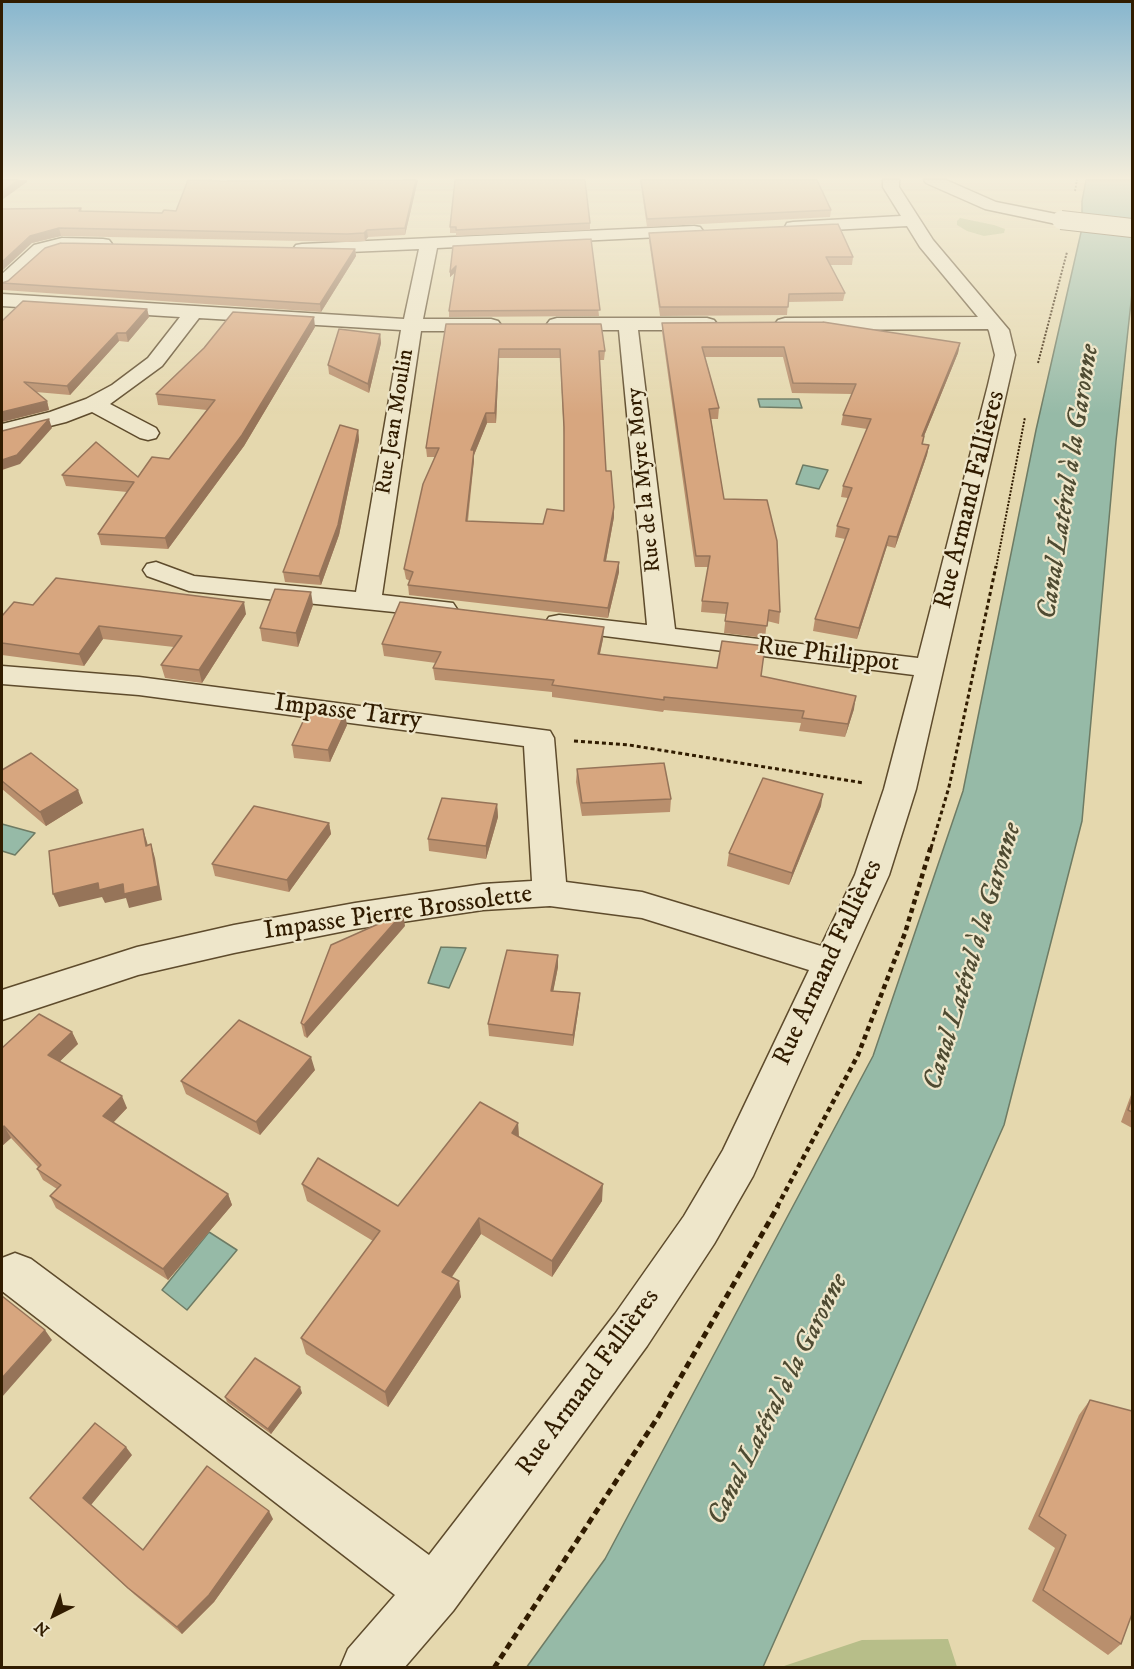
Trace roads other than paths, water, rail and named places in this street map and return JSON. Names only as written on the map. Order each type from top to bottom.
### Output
[{"type":"street","points":[[2,283],[30,258]]},
{"type":"street","name":"Rue Jean Moulin","points":[[368,600],[412,325],[426,258]]},
{"type":"street","name":"Rue Armand Fallières","points":[[367,1668],[434,1592],[631,1330],[699,1230],[738,1163],[872,875],[900,789],[1005,355],[999,330],[994,322],[939,258]]},
{"type":"street","points":[[2,300],[412,325],[514,325]]},
{"type":"street","points":[[2,431],[58,417],[94,404],[119,389],[155,362],[193,313]]},
{"type":"street","points":[[770,324],[994,322]]},
{"type":"street","points":[[537,324],[723,324]]},
{"type":"street","name":"Rue de la Myre Mory","points":[[628,324],[662,636]]},
{"type":"street","points":[[94,404],[148,434]]},
{"type":"street","points":[[156,570],[189,583],[368,600],[474,613]]},
{"type":"street","name":"Rue Philippot","points":[[532,620],[930,668]]},
{"type":"street","name":"Impasse Tarry","points":[[2,675],[139,686],[539,738],[550,893]]},
{"type":"street","name":"Impasse Pierre Brossolette","points":[[2,1005],[137,961],[234,939],[356,916],[483,897],[550,893],[642,905],[831,963]]},
{"type":"street","points":[[15,1274],[434,1592]]},
{"type":"water","name":"Canal Latéral à la Garonne","points":[[1075,258],[1132,258],[1132,293],[1116,441],[1082,821],[1004,1125],[763,1667],[526,1668],[605,1559],[873,1056],[963,791],[1036,430]]},
{"type":"water","points":[[758,399],[799,399],[802,408],[760,407]]},
{"type":"water","points":[[803,465],[828,470],[819,489],[796,484]]},
{"type":"water","points":[[2,824],[35,833],[15,855],[2,851]]},
{"type":"water","points":[[441,947],[466,948],[449,988],[428,983]]},
{"type":"water","points":[[209,1232],[237,1250],[187,1310],[162,1290]]}]
